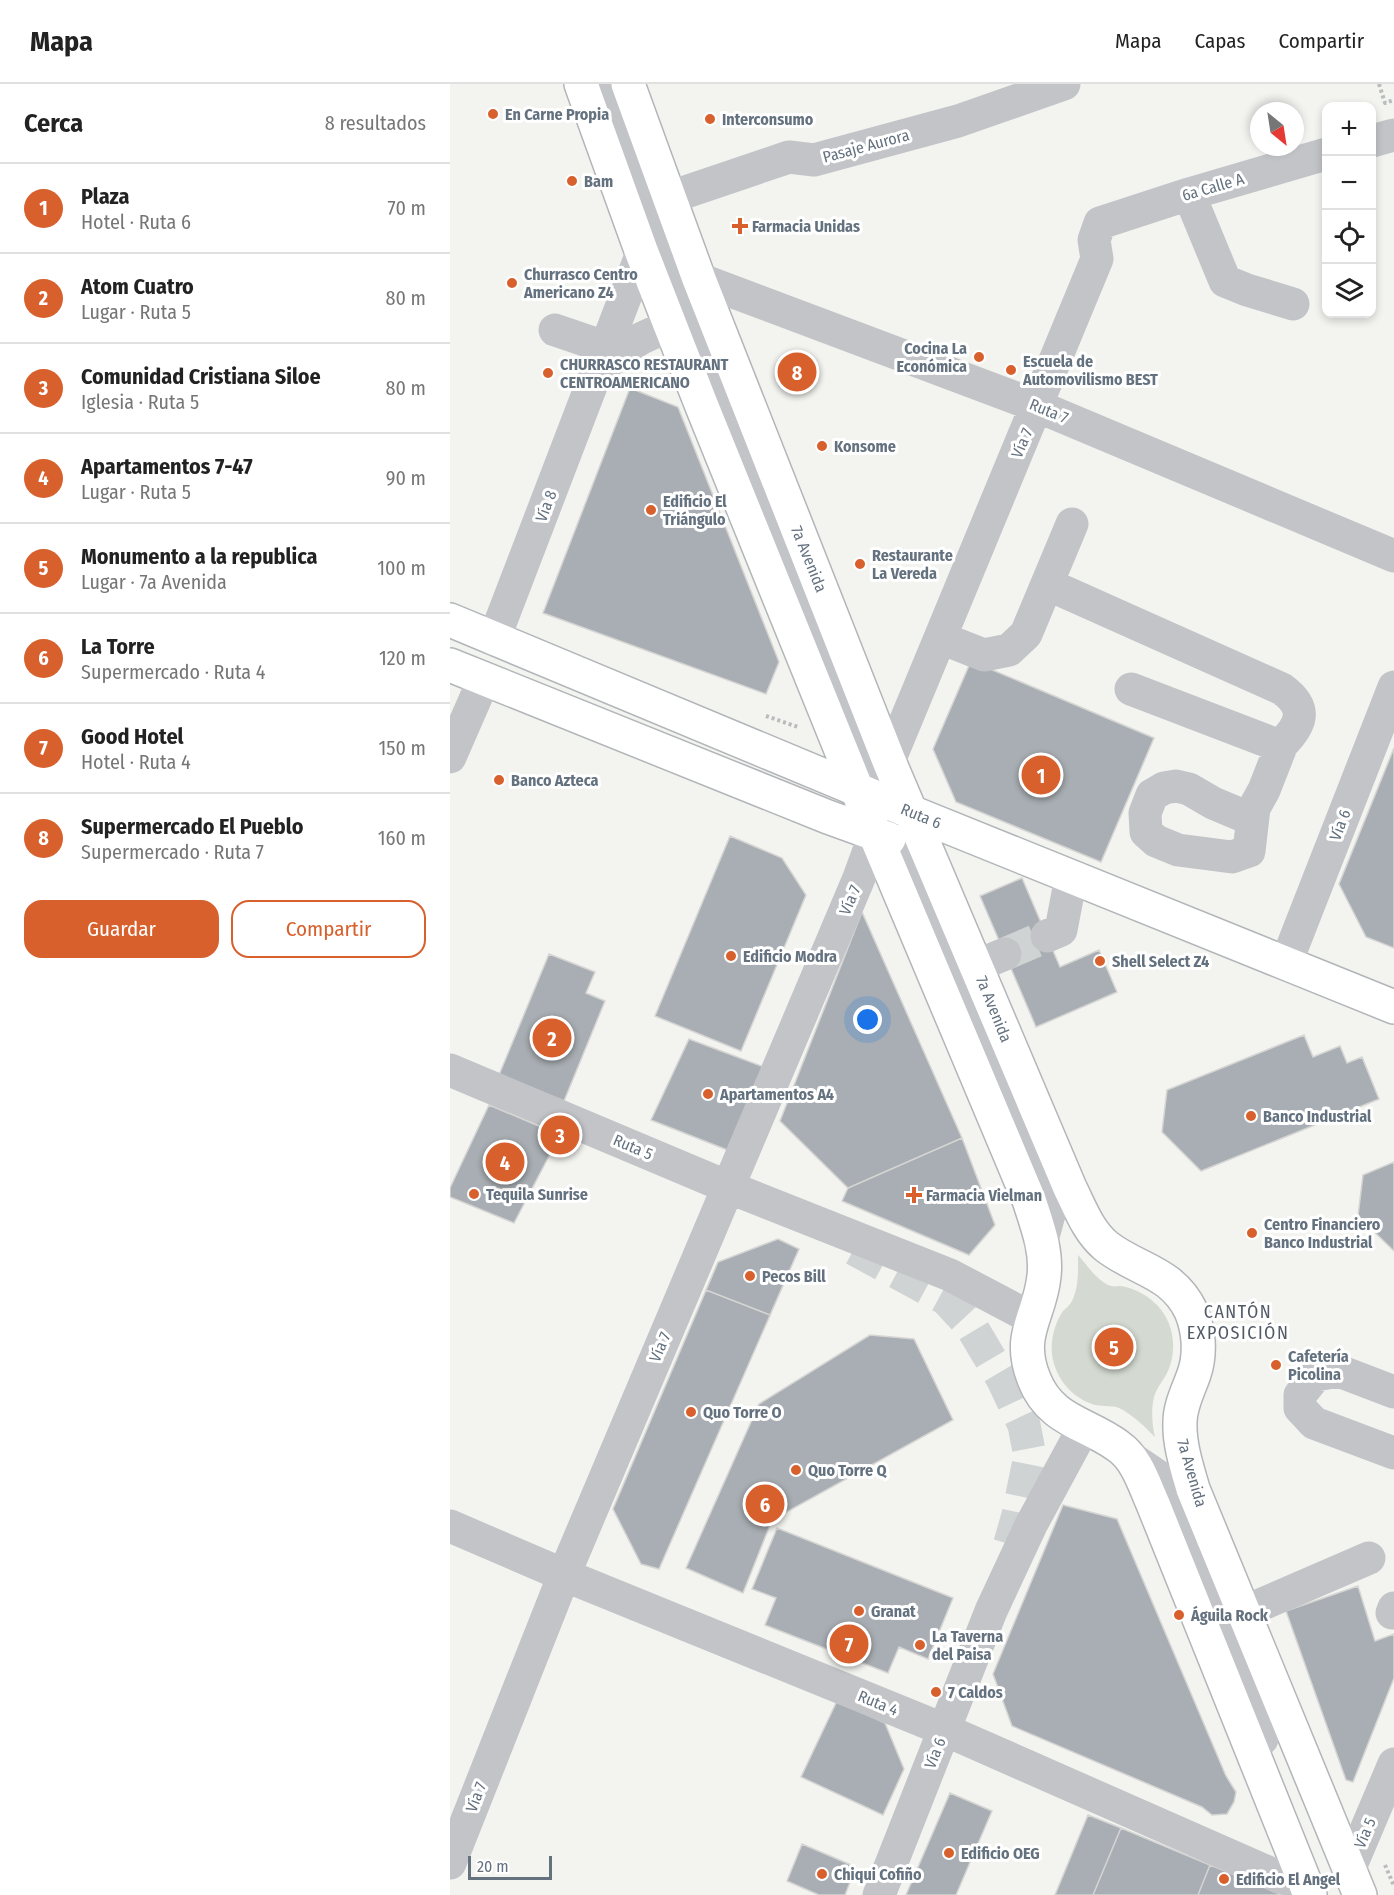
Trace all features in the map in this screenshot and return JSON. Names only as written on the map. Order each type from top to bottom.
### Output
[{"type":"main road","name":"7a Avenida","points":[[581,84],[670,327],[903,845],[1029,1200],[1044,1254],[1044,1275],[1039,1301],[1028,1330],[1027,1351],[1034,1381],[1050,1405],[1062,1416],[1118,1446],[1131,1458],[1158,1515],[1312,1891]]},
{"type":"main road","name":"7a Avenida","points":[[628,84],[699,279],[889,761],[885,801],[903,845],[991,960],[1070,1188],[1096,1237],[1129,1261],[1160,1275],[1174,1287],[1191,1312],[1198,1344],[1197,1362],[1183,1404],[1180,1421],[1181,1436],[1193,1489],[1355,1882]]},
{"type":"main road","name":"Ruta 6","points":[[450,620],[885,801],[1394,1007]]},
{"type":"main road","points":[[450,665],[903,845]]},
{"type":"street","points":[[603,84],[672,272],[885,801]]},
{"type":"street","name":"Pasaje Aurora","points":[[668,198],[789,157],[814,160],[958,122],[1064,84]]},
{"type":"street","points":[[1376,140],[1394,135]]},
{"type":"street","name":"6a Calle A","points":[[1100,223],[1322,155]]},
{"type":"street","points":[[1189,194],[1225,281],[1293,304]]},
{"type":"street","name":"Vía 7","points":[[889,761],[1097,259],[1094,240],[1100,223]]},
{"type":"street","name":"Vía 8","points":[[494,639],[642,253]]},
{"type":"street","name":"Ruta 7","points":[[699,279],[1037,406],[1394,556]]},
{"type":"street","name":"Vía 8","points":[[601,360],[643,336],[670,327]]},
{"type":"street","points":[[555,330],[601,360]]},
{"type":"street","points":[[941,638],[984,655],[1009,650],[1026,634],[1072,524]]},
{"type":"street","points":[[1047,584],[1282,688],[1294,697],[1299,710],[1300,722],[1282,744],[1251,819]]},
{"type":"street","points":[[450,757],[484,679]]},
{"type":"street","name":"Vía 6","points":[[1286,963],[1394,687]]},
{"type":"street","points":[[1131,689],[1272,743],[1282,744]]},
{"type":"street","points":[[903,845],[1049,1195],[1050,1211],[1041,1244]]},
{"type":"street","name":"Vía 7","points":[[450,1863],[564,1575],[859,878],[903,845]]},
{"type":"street","points":[[1047,936],[1061,930],[1071,877]]},
{"type":"street","name":"Ruta 5","points":[[450,1070],[728,1187],[950,1275],[1032,1316]]},
{"type":"street","points":[[1049,1195],[1071,1216],[1089,1225]]},
{"type":"street","name":"Ruta 5","points":[[817,1222],[845,1245]]},
{"type":"street","points":[[1393,1448],[1314,1423],[1300,1408],[1300,1395],[1316,1375],[1339,1371],[1394,1392]]},
{"type":"street","name":"Vía 6","points":[[879,1895],[995,1598],[1084,1427]]},
{"type":"street","points":[[1172,1498],[1171,1468],[1181,1436]]},
{"type":"street","points":[[1131,1458],[1156,1475],[1172,1498],[1230,1640],[1312,1891]]},
{"type":"street","name":"Ruta 4","points":[[450,1526],[564,1575],[945,1730],[1312,1891]]},
{"type":"street","points":[[1244,1612],[1369,1558]]},
{"type":"street","name":"Vía 5","points":[[1355,1882],[1394,1764]]},
{"type":"path","points":[[1379,84],[1385,103],[1394,100]]},
{"type":"shaded area","points":[[1078,1255],[1106,1284],[1131,1288],[1145,1295],[1163,1312],[1171,1328],[1173,1346],[1170,1364],[1158,1387],[1152,1407],[1155,1437],[1119,1408],[1095,1405],[1074,1394],[1056,1371],[1052,1352],[1054,1330],[1076,1290]]},
{"type":"building","name":"Edificio El Triángulo","points":[[630,388],[678,407],[779,662],[766,694],[543,613]]},
{"type":"building","points":[[971,661],[1154,738],[1101,862],[956,802],[933,749]]},
{"type":"building","points":[[1394,748],[1394,948],[1366,937],[1339,884]]},
{"type":"building","name":"Edificio Modra","points":[[730,836],[782,858],[806,895],[741,1051],[655,1016]]},
{"type":"building","points":[[1022,878],[1060,967],[1099,950],[1117,992],[1036,1027],[980,896]]},
{"type":"building","points":[[862,912],[962,1138],[848,1188],[780,1121]]},
{"type":"building","points":[[549,954],[595,972],[586,993],[605,1001],[564,1101],[499,1075]]},
{"type":"building","name":"Banco Industrial","points":[[1304,1035],[1313,1057],[1340,1046],[1347,1063],[1362,1057],[1379,1099],[1201,1171],[1162,1132],[1167,1090]]},
{"type":"building","name":"Apartamentos A4","points":[[689,1039],[764,1067],[730,1151],[651,1120]]},
{"type":"building","points":[[489,1105],[560,1135],[514,1223],[450,1197],[450,1188]]},
{"type":"building","name":"Farmacia Vielman","points":[[962,1138],[995,1225],[969,1255],[842,1201],[848,1188]]},
{"type":"building","name":"Banco Industrial","points":[[1394,1162],[1394,1251],[1358,1216],[1363,1175]]},
{"type":"building","name":"Pecos Bill","points":[[778,1239],[799,1249],[770,1315],[706,1290],[718,1262]]},
{"type":"building","name":"Quo Torre O","points":[[778,1239],[799,1249],[659,1569],[641,1564],[613,1509],[718,1262]]},
{"type":"building","name":"Quo Torre Q","points":[[870,1335],[914,1339],[953,1420],[772,1520],[743,1593],[686,1568],[759,1404]]},
{"type":"building","points":[[1063,1505],[1117,1519],[1226,1776],[1236,1792],[1234,1802],[1227,1814],[1212,1815],[1202,1807],[1012,1726],[993,1674]]},
{"type":"building","name":"Granat","points":[[777,1528],[953,1598],[928,1659],[899,1647],[888,1673],[765,1625],[776,1598],[752,1589]]},
{"type":"building","points":[[1358,1586],[1375,1641],[1394,1634],[1394,1678],[1353,1782],[1346,1780],[1286,1611]]},
{"type":"building","points":[[837,1701],[885,1723],[904,1769],[883,1815],[801,1777]]},
{"type":"building","name":"Edificio OEG","points":[[950,1793],[992,1811],[956,1895],[906,1895]]},
{"type":"building","points":[[1088,1815],[1121,1828],[1093,1895],[1055,1895]]},
{"type":"building","points":[[1121,1828],[1210,1865],[1198,1895],[1093,1895]]},
{"type":"building","name":"Chiqui Cofiño","points":[[802,1844],[856,1867],[845,1895],[819,1895],[787,1881]]},
{"type":"building","name":"Edificio El Angel","points":[[1210,1865],[1277,1892],[1278,1895],[1198,1895]]},
{"type":"tunnel","points":[[1005,954],[1047,936]]},
{"type":"tunnel","points":[[854,1249],[946,1299],[971,1326],[1003,1380],[1024,1425],[1030,1456],[1018,1515],[1006,1557]]},
{"type":"place","name":"En Carne Propia","points":[[493,114]]},
{"type":"place","name":"Interconsumo","points":[[710,119]]},
{"type":"place","name":"Bam","points":[[572,181]]},
{"type":"place","name":"Farmacia Unidas","points":[[740,226]]},
{"type":"place","name":"Churrasco Centro Americano Z4","points":[[512,283]]},
{"type":"place","name":"Cocina La Económica","points":[[979,357]]},
{"type":"place","name":"Escuela de Automovilismo BEST","points":[[1011,370]]},
{"type":"place","name":"Supermercado El Pueblo","points":[[797,372]]},
{"type":"place","name":"CHURRASCO RESTAURANT CENTROAMERICANO","points":[[548,373]]},
{"type":"place","name":"Konsome","points":[[822,446]]},
{"type":"place","name":"Edificio El Triángulo","points":[[651,510]]},
{"type":"place","name":"Restaurante La Vereda","points":[[860,564]]},
{"type":"place","name":"Plaza","points":[[1041,775]]},
{"type":"place","name":"Banco Azteca","points":[[499,780]]},
{"type":"place","name":"Edificio Modra","points":[[731,956]]},
{"type":"place","name":"Shell Select Z4","points":[[1100,961]]},
{"type":"place","name":"Atom Cuatro","points":[[552,1038]]},
{"type":"place","name":"Apartamentos A4","points":[[708,1094]]},
{"type":"place","name":"Banco Industrial","points":[[1251,1116]]},
{"type":"place","name":"Comunidad Cristiana Siloe","points":[[560,1135]]},
{"type":"place","name":"Apartamentos 7-47","points":[[505,1162]]},
{"type":"place","name":"Tequila Sunrise","points":[[474,1194]]},
{"type":"place","name":"Farmacia Vielman","points":[[914,1195]]},
{"type":"place","name":"Centro Financiero Banco Industrial","points":[[1252,1233]]},
{"type":"place","name":"Pecos Bill","points":[[750,1276]]},
{"type":"place","name":"Monumento a la republica","points":[[1114,1347]]},
{"type":"place","name":"Cafetería Picolina","points":[[1276,1365]]},
{"type":"place","name":"Quo Torre O","points":[[691,1412]]},
{"type":"place","name":"Quo Torre Q","points":[[796,1470]]},
{"type":"place","name":"La Torre","points":[[765,1504]]},
{"type":"place","name":"Granat","points":[[859,1611]]},
{"type":"place","name":"Águila Rock","points":[[1179,1615]]},
{"type":"place","name":"Good Hotel","points":[[849,1644]]},
{"type":"place","name":"La Taverna del Paisa","points":[[920,1645]]},
{"type":"place","name":"7 Caldos","points":[[936,1692]]},
{"type":"place","name":"Edificio OEG","points":[[949,1853]]},
{"type":"place","name":"Chiqui Cofiño","points":[[822,1874]]},
{"type":"place","name":"Edificio El Angel","points":[[1224,1879]]},
{"type":"district","name":"CANTÓN EXPOSICIÓN","points":[[1238,1322]]}]
